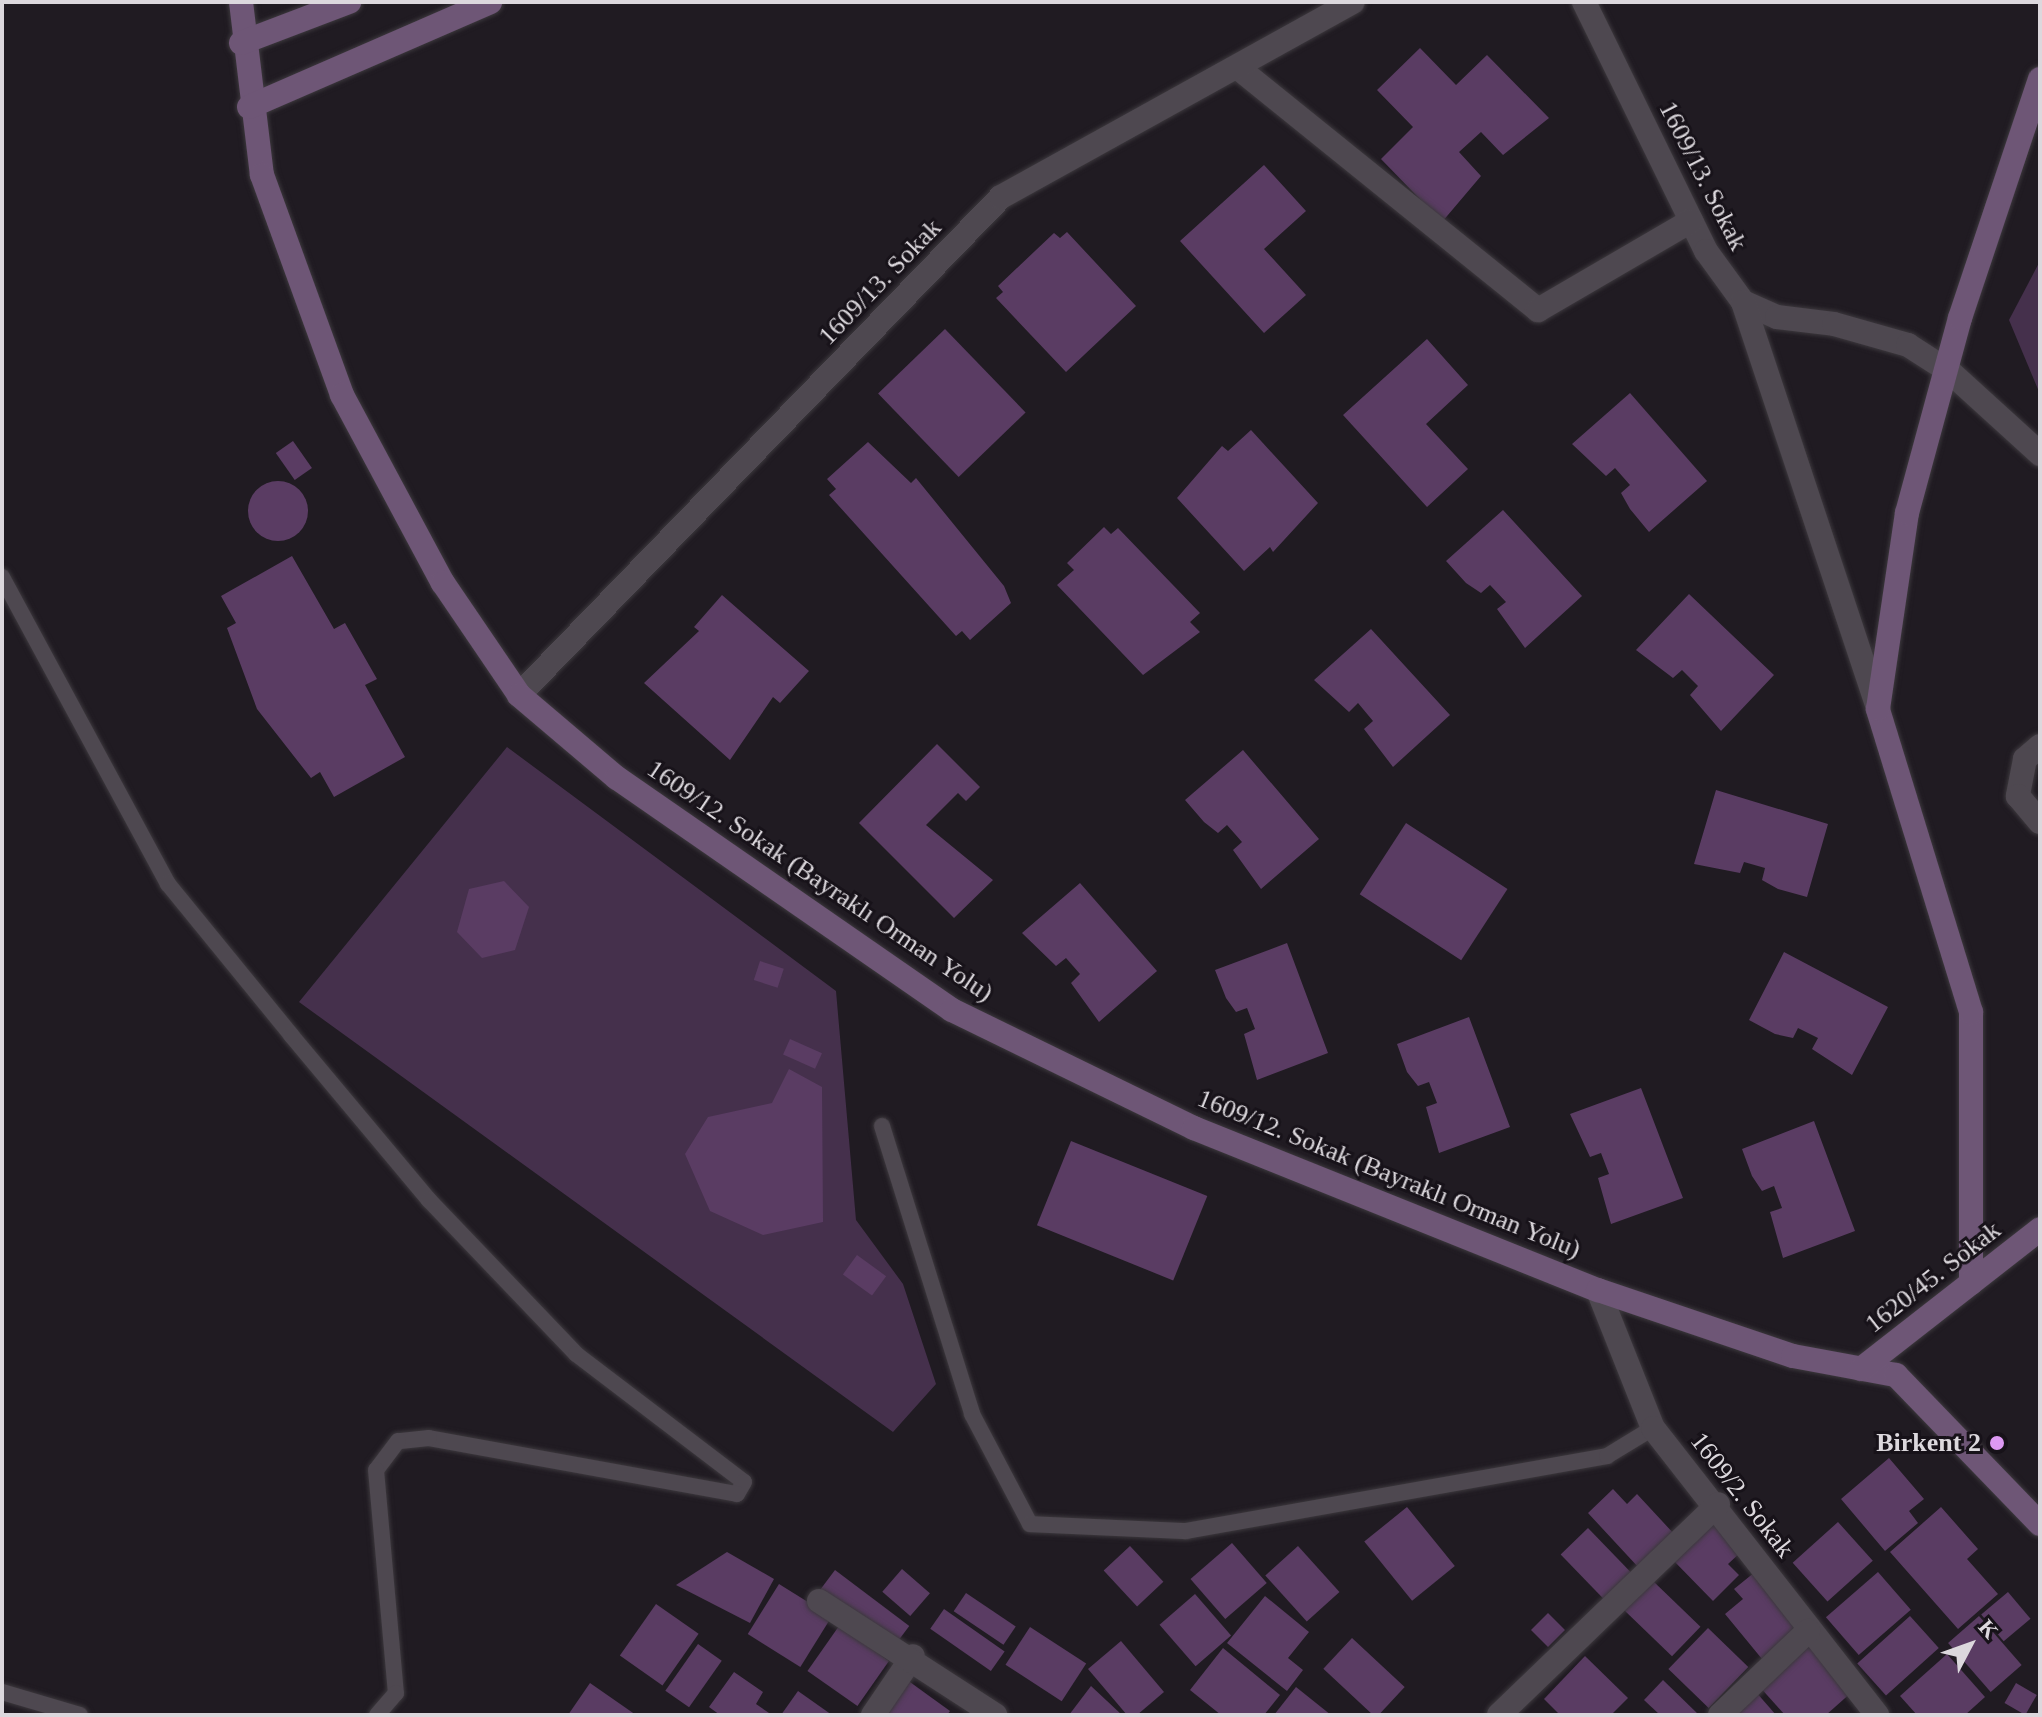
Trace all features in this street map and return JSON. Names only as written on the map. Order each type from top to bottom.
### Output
[{"type":"main road","name":"1609/12. Sokak (Bayraklı Orman Yolu)","points":[[241,2],[241,43],[262,175],[342,395],[443,583],[519,695],[617,778],[952,1010],[1194,1128],[1598,1290],[1793,1356],[1896,1375],[2040,1524]]},
{"type":"main road","points":[[241,43],[349,2]]},
{"type":"main road","points":[[249,107],[490,2]]},
{"type":"main road","points":[[1971,1283],[1971,1012],[1878,709],[1907,513],[1950,372],[1960,318],[2040,79]]},
{"type":"main road","name":"1620/45. Sokak","points":[[1861,1369],[2040,1229]]},
{"type":"street","name":"1609/13. Sokak","points":[[519,695],[1001,197],[1353,2]]},
{"type":"street","name":"1609/13. Sokak","points":[[1584,2],[1691,221],[1743,302],[1878,709]]},
{"type":"street","points":[[1237,67],[1538,310],[1691,221]]},
{"type":"street","points":[[1743,302],[1777,317],[1834,324],[1908,345],[1950,372],[2040,454]]},
{"type":"street","points":[[2040,746],[2025,759],[2018,796],[2040,822]]},
{"type":"street","name":"1609/2. Sokak","points":[[1598,1290],[1653,1428],[1718,1504],[1808,1631],[1877,1715]]},
{"type":"street","points":[[1499,1715],[1718,1504]]},
{"type":"street","points":[[819,1601],[913,1656],[995,1715]]},
{"type":"street","points":[[1720,1715],[1808,1631]]},
{"type":"street","points":[[873,1715],[913,1656]]},
{"type":"lane","points":[[2,577],[168,884],[291,1035],[429,1200],[576,1354],[744,1482],[737,1494],[429,1438],[398,1441],[376,1470],[396,1693],[377,1715]]},
{"type":"lane","points":[[882,1126],[972,1414],[1030,1524],[1186,1531],[1607,1456],[1653,1428]]},
{"type":"lane","points":[[2,1692],[80,1715]]},
{"type":"shaded area","points":[[2040,261],[2040,394],[2009,320]]},
{"type":"shaded area","points":[[507,747],[836,991],[856,1220],[903,1284],[936,1384],[893,1432],[299,1002]]},
{"type":"building","points":[[1420,48],[1456,85],[1487,55],[1549,118],[1503,155],[1481,132],[1459,152],[1481,176],[1442,222],[1381,159],[1413,127],[1377,90]]},
{"type":"building","points":[[1264,165],[1306,211],[1264,249],[1306,295],[1264,333],[1180,241]]},
{"type":"building","points":[[1067,232],[1136,306],[1066,372],[996,298],[1003,292],[998,286],[1054,233],[1060,238]]},
{"type":"building","points":[[945,329],[1026,412],[959,477],[878,394]]},
{"type":"building","points":[[1427,339],[1468,385],[1426,424],[1468,469],[1427,507],[1343,415]]},
{"type":"building","points":[[1630,393],[1707,481],[1649,532],[1621,493],[1630,485],[1615,468],[1606,476],[1572,444]]},
{"type":"building","points":[[1251,430],[1318,503],[1273,552],[1270,547],[1244,571],[1177,498],[1222,446],[1228,451]]},
{"type":"building","points":[[293,441],[312,468],[295,480],[276,453]]},
{"type":"building","points":[[868,442],[911,483],[916,478],[1004,586],[1011,603],[970,640],[962,631],[956,636],[829,495],[836,489],[827,479]]},
{"type":"building","points":[[278,481],[300,489],[308,511],[300,533],[278,541],[256,533],[248,511],[256,489]]},
{"type":"building","points":[[1503,510],[1582,596],[1525,648],[1497,609],[1506,602],[1490,585],[1481,593],[1466,583],[1446,561]]},
{"type":"building","points":[[1104,527],[1111,534],[1118,528],[1200,613],[1190,622],[1200,632],[1143,675],[1057,585],[1074,570],[1067,563]]},
{"type":"building","points":[[292,556],[334,629],[345,623],[377,679],[365,685],[405,757],[334,797],[320,772],[311,778],[257,709],[227,628],[236,623],[221,596]]},
{"type":"building","points":[[1689,594],[1774,675],[1721,731],[1690,695],[1698,686],[1682,670],[1673,678],[1636,650]]},
{"type":"building","points":[[722,595],[809,671],[780,703],[773,697],[730,760],[644,683],[699,631],[694,627]]},
{"type":"building","points":[[1371,629],[1450,715],[1393,767],[1364,729],[1373,721],[1358,703],[1349,712],[1314,680]]},
{"type":"building","points":[[937,744],[980,787],[966,801],[958,793],[926,825],[993,880],[954,918],[859,823]]},
{"type":"building","points":[[1243,750],[1319,839],[1261,889],[1233,850],[1242,842],[1227,825],[1218,833],[1185,800]]},
{"type":"building","points":[[1716,790],[1828,824],[1807,897],[1778,889],[1762,880],[1765,868],[1744,862],[1740,873],[1694,864]]},
{"type":"building","points":[[1406,823],[1507,889],[1461,960],[1360,894]]},
{"type":"building","points":[[504,881],[529,907],[515,950],[482,958],[457,932],[469,889]]},
{"type":"building","points":[[1080,883],[1157,971],[1099,1022],[1071,983],[1080,974],[1066,958],[1056,966],[1022,933]]},
{"type":"building","points":[[1287,943],[1328,1053],[1257,1080],[1244,1034],[1255,1029],[1247,1008],[1236,1012],[1226,998],[1215,970]]},
{"type":"building","points":[[1784,952],[1888,1007],[1852,1075],[1812,1049],[1818,1038],[1798,1028],[1793,1038],[1775,1034],[1749,1020]]},
{"type":"building","points":[[760,961],[784,969],[778,988],[754,980]]},
{"type":"building","points":[[1469,1017],[1510,1127],[1439,1153],[1426,1107],[1437,1103],[1429,1082],[1418,1086],[1407,1072],[1397,1044]]},
{"type":"building","points":[[790,1039],[822,1053],[815,1069],[783,1055]]},
{"type":"building","points":[[789,1069],[822,1087],[823,1222],[763,1235],[710,1211],[685,1154],[708,1117],[772,1103]]},
{"type":"building","points":[[1641,1088],[1683,1198],[1611,1224],[1598,1178],[1609,1174],[1601,1153],[1590,1157],[1570,1114]]},
{"type":"building","points":[[1814,1121],[1855,1231],[1783,1258],[1770,1212],[1782,1208],[1774,1186],[1762,1191],[1752,1176],[1742,1149]]},
{"type":"building","points":[[1071,1141],[1207,1196],[1173,1280],[1037,1225]]},
{"type":"building","points":[[857,1255],[886,1276],[872,1296],[843,1274]]},
{"type":"building","points":[[1889,1458],[1924,1499],[1909,1511],[1918,1523],[1885,1551],[1841,1499]]},
{"type":"building","points":[[1613,1489],[1627,1504],[1637,1494],[1675,1535],[1639,1568],[1588,1513]]},
{"type":"building","points":[[1407,1507],[1455,1566],[1412,1601],[1364,1542]]},
{"type":"building","points":[[1941,1507],[1978,1549],[1967,1559],[1998,1594],[1958,1629],[1890,1552]]},
{"type":"building","points":[[1711,1521],[1741,1552],[1728,1564],[1739,1575],[1713,1601],[1672,1559]]},
{"type":"building","points":[[1838,1522],[1873,1561],[1827,1601],[1793,1563]]},
{"type":"building","points":[[1588,1528],[1632,1574],[1605,1600],[1561,1554]]},
{"type":"building","points":[[1232,1543],[1267,1583],[1225,1619],[1190,1579]]},
{"type":"building","points":[[1130,1546],[1163,1582],[1137,1606],[1104,1571]]},
{"type":"building","points":[[1298,1546],[1339,1592],[1307,1622],[1265,1575]]},
{"type":"building","points":[[727,1552],[774,1579],[750,1623],[676,1585]]},
{"type":"building","points":[[902,1569],[930,1593],[910,1616],[882,1592]]},
{"type":"building","points":[[835,1570],[909,1626],[895,1645],[821,1589]]},
{"type":"building","points":[[1755,1572],[1801,1627],[1762,1659],[1725,1614],[1743,1599],[1734,1589]]},
{"type":"building","points":[[1878,1572],[1911,1610],[1859,1655],[1826,1617]]},
{"type":"building","points":[[1653,1581],[1700,1627],[1672,1656],[1625,1610]]},
{"type":"building","points":[[779,1584],[832,1617],[800,1667],[748,1634]]},
{"type":"building","points":[[2008,1592],[2030,1619],[2004,1641],[1981,1614]]},
{"type":"building","points":[[966,1593],[1016,1627],[1003,1645],[954,1611]]},
{"type":"building","points":[[1195,1594],[1231,1636],[1196,1666],[1160,1625]]},
{"type":"building","points":[[1265,1596],[1309,1632],[1288,1658],[1303,1670],[1287,1691],[1227,1643]]},
{"type":"building","points":[[656,1604],[699,1634],[662,1685],[620,1656]]},
{"type":"building","points":[[944,1609],[1005,1651],[991,1671],[930,1629]]},
{"type":"building","points":[[1548,1613],[1565,1630],[1548,1647],[1531,1630]]},
{"type":"building","points":[[1910,1616],[1939,1648],[1886,1695],[1857,1664]]},
{"type":"building","points":[[1979,1616],[2022,1665],[1991,1692],[1948,1643]]},
{"type":"building","points":[[839,1626],[889,1661],[857,1706],[807,1671]]},
{"type":"building","points":[[1030,1627],[1086,1663],[1062,1701],[1005,1665]]},
{"type":"building","points":[[1708,1628],[1748,1667],[1709,1708],[1668,1669]]},
{"type":"building","points":[[1352,1638],[1405,1687],[1379,1715],[1373,1715],[1323,1669]]},
{"type":"building","points":[[1808,1640],[1853,1691],[1826,1715],[1785,1715],[1758,1685]]},
{"type":"building","points":[[1121,1641],[1164,1692],[1137,1715],[1127,1715],[1088,1669]]},
{"type":"building","points":[[698,1644],[722,1661],[689,1707],[665,1691]]},
{"type":"building","points":[[1223,1648],[1280,1695],[1264,1715],[1221,1715],[1190,1690]]},
{"type":"building","points":[[1947,1654],[1985,1697],[1965,1715],[1917,1715],[1900,1696]]},
{"type":"building","points":[[1585,1656],[1628,1698],[1611,1715],[1560,1715],[1544,1699]]},
{"type":"building","points":[[734,1672],[763,1692],[756,1704],[772,1715],[720,1715],[709,1707]]},
{"type":"building","points":[[903,1677],[950,1711],[947,1715],[876,1715]]},
{"type":"building","points":[[1663,1680],[1699,1715],[1660,1715],[1644,1700]]},
{"type":"building","points":[[590,1683],[636,1715],[568,1715]]},
{"type":"building","points":[[2016,1683],[2037,1695],[2025,1715],[2004,1703]]},
{"type":"building","points":[[1091,1686],[1122,1715],[1069,1715]]},
{"type":"building","points":[[1296,1687],[1331,1715],[1274,1715]]},
{"type":"building","points":[[798,1691],[832,1715],[781,1715]]},
{"type":"building","points":[[1756,1692],[1776,1715],[1731,1715]]},
{"type":"place","name":"Birkent 2","points":[[1997,1443]]}]
